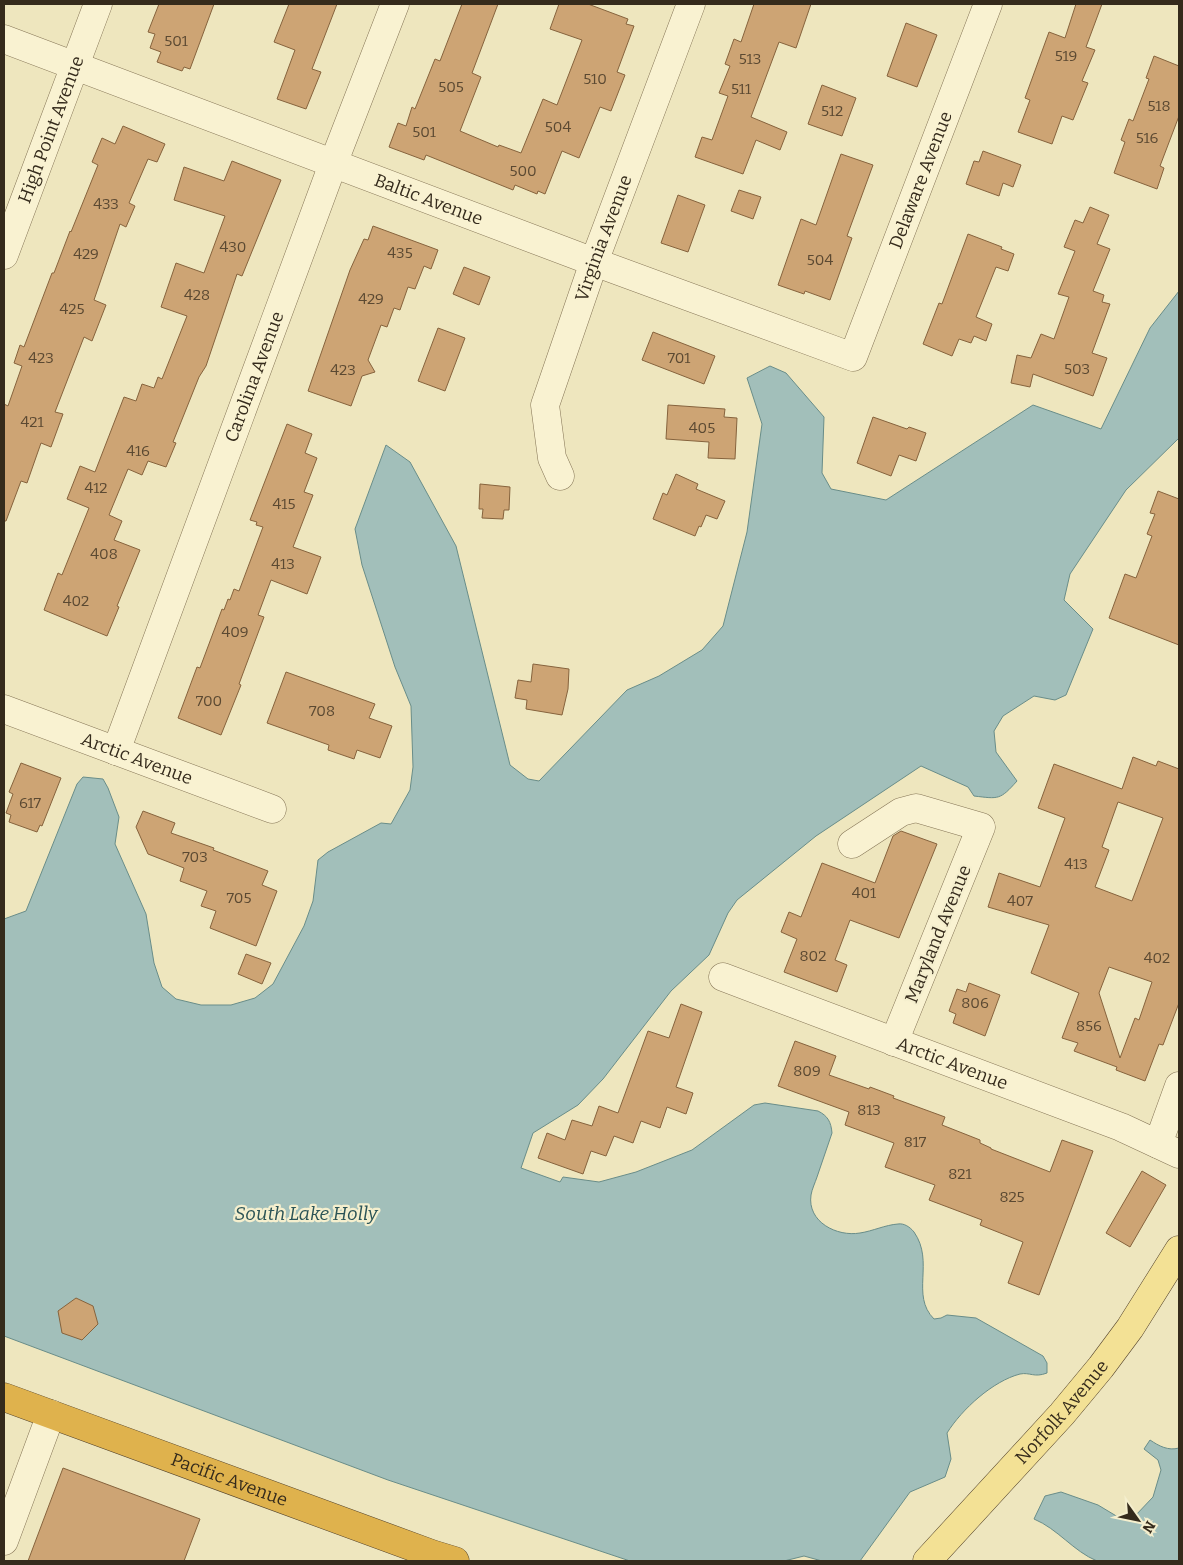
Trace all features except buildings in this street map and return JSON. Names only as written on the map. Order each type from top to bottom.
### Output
[{"type":"highway","name":"Pacific Avenue","points":[[4,1396],[455,1561]]},
{"type":"main road","name":"Norfolk Avenue","points":[[927,1561],[1062,1414],[1101,1367],[1130,1328],[1179,1250]]},
{"type":"street","name":"High Point Avenue","points":[[4,255],[98,4]]},
{"type":"street","name":"Carolina Avenue","points":[[116,751],[333,164],[395,4]]},
{"type":"street","name":"Virginia Avenue","points":[[560,476],[552,458],[545,405],[594,262],[691,4]]},
{"type":"street","name":"Delaware Avenue","points":[[853,357],[988,4]]},
{"type":"street","name":"Baltic Avenue","points":[[4,39],[594,262],[853,357]]},
{"type":"street","name":"Arctic Avenue","points":[[4,709],[272,809]]},
{"type":"street","name":"Maryland Avenue","points":[[852,844],[901,812],[916,808],[981,827],[894,1042]]},
{"type":"street","name":"Arctic Avenue","points":[[723,977],[1121,1127],[1169,1149]]},
{"type":"street","points":[[1169,1149],[1179,1086]]},
{"type":"street","points":[[4,1541],[51,1414]]},
{"type":"water","name":"South Lake Holly","points":[[1179,291],[1179,438],[1126,490],[1070,574],[1064,600],[1093,629],[1066,695],[1055,700],[1034,696],[1003,716],[994,731],[996,752],[1017,781],[1007,792],[999,797],[974,796],[968,787],[921,766],[816,836],[737,900],[728,913],[709,955],[671,991],[603,1079],[578,1105],[533,1133],[521,1168],[560,1182],[563,1177],[599,1182],[636,1172],[692,1150],[754,1105],[765,1103],[818,1111],[828,1120],[832,1133],[811,1195],[811,1205],[819,1220],[833,1230],[851,1234],[900,1224],[911,1228],[920,1243],[923,1255],[924,1300],[927,1310],[934,1319],[947,1315],[976,1318],[1043,1356],[1047,1363],[1047,1373],[1039,1375],[1020,1374],[999,1383],[979,1397],[961,1415],[947,1433],[951,1459],[945,1477],[910,1492],[860,1561],[822,1561],[804,1556],[784,1561],[630,1561],[388,1480],[4,1336],[4,919],[26,911],[77,784],[83,777],[103,779],[119,817],[115,844],[146,914],[154,963],[162,987],[176,999],[201,1005],[231,1005],[255,998],[273,984],[304,926],[313,901],[318,860],[328,852],[381,823],[391,824],[410,790],[413,767],[411,706],[395,667],[362,565],[355,529],[386,445],[410,462],[456,546],[510,765],[528,779],[539,781],[627,690],[659,676],[702,650],[723,626],[747,532],[762,424],[747,378],[770,366],[786,373],[824,417],[822,473],[831,489],[886,500],[1033,405],[1101,429],[1150,328]]},
{"type":"water","points":[[1150,1440],[1171,1449],[1179,1448],[1179,1561],[1097,1561],[1080,1552],[1051,1528],[1034,1519],[1045,1496],[1061,1492],[1098,1505],[1118,1517],[1135,1516],[1153,1497],[1161,1470],[1158,1460],[1144,1449]]}]
